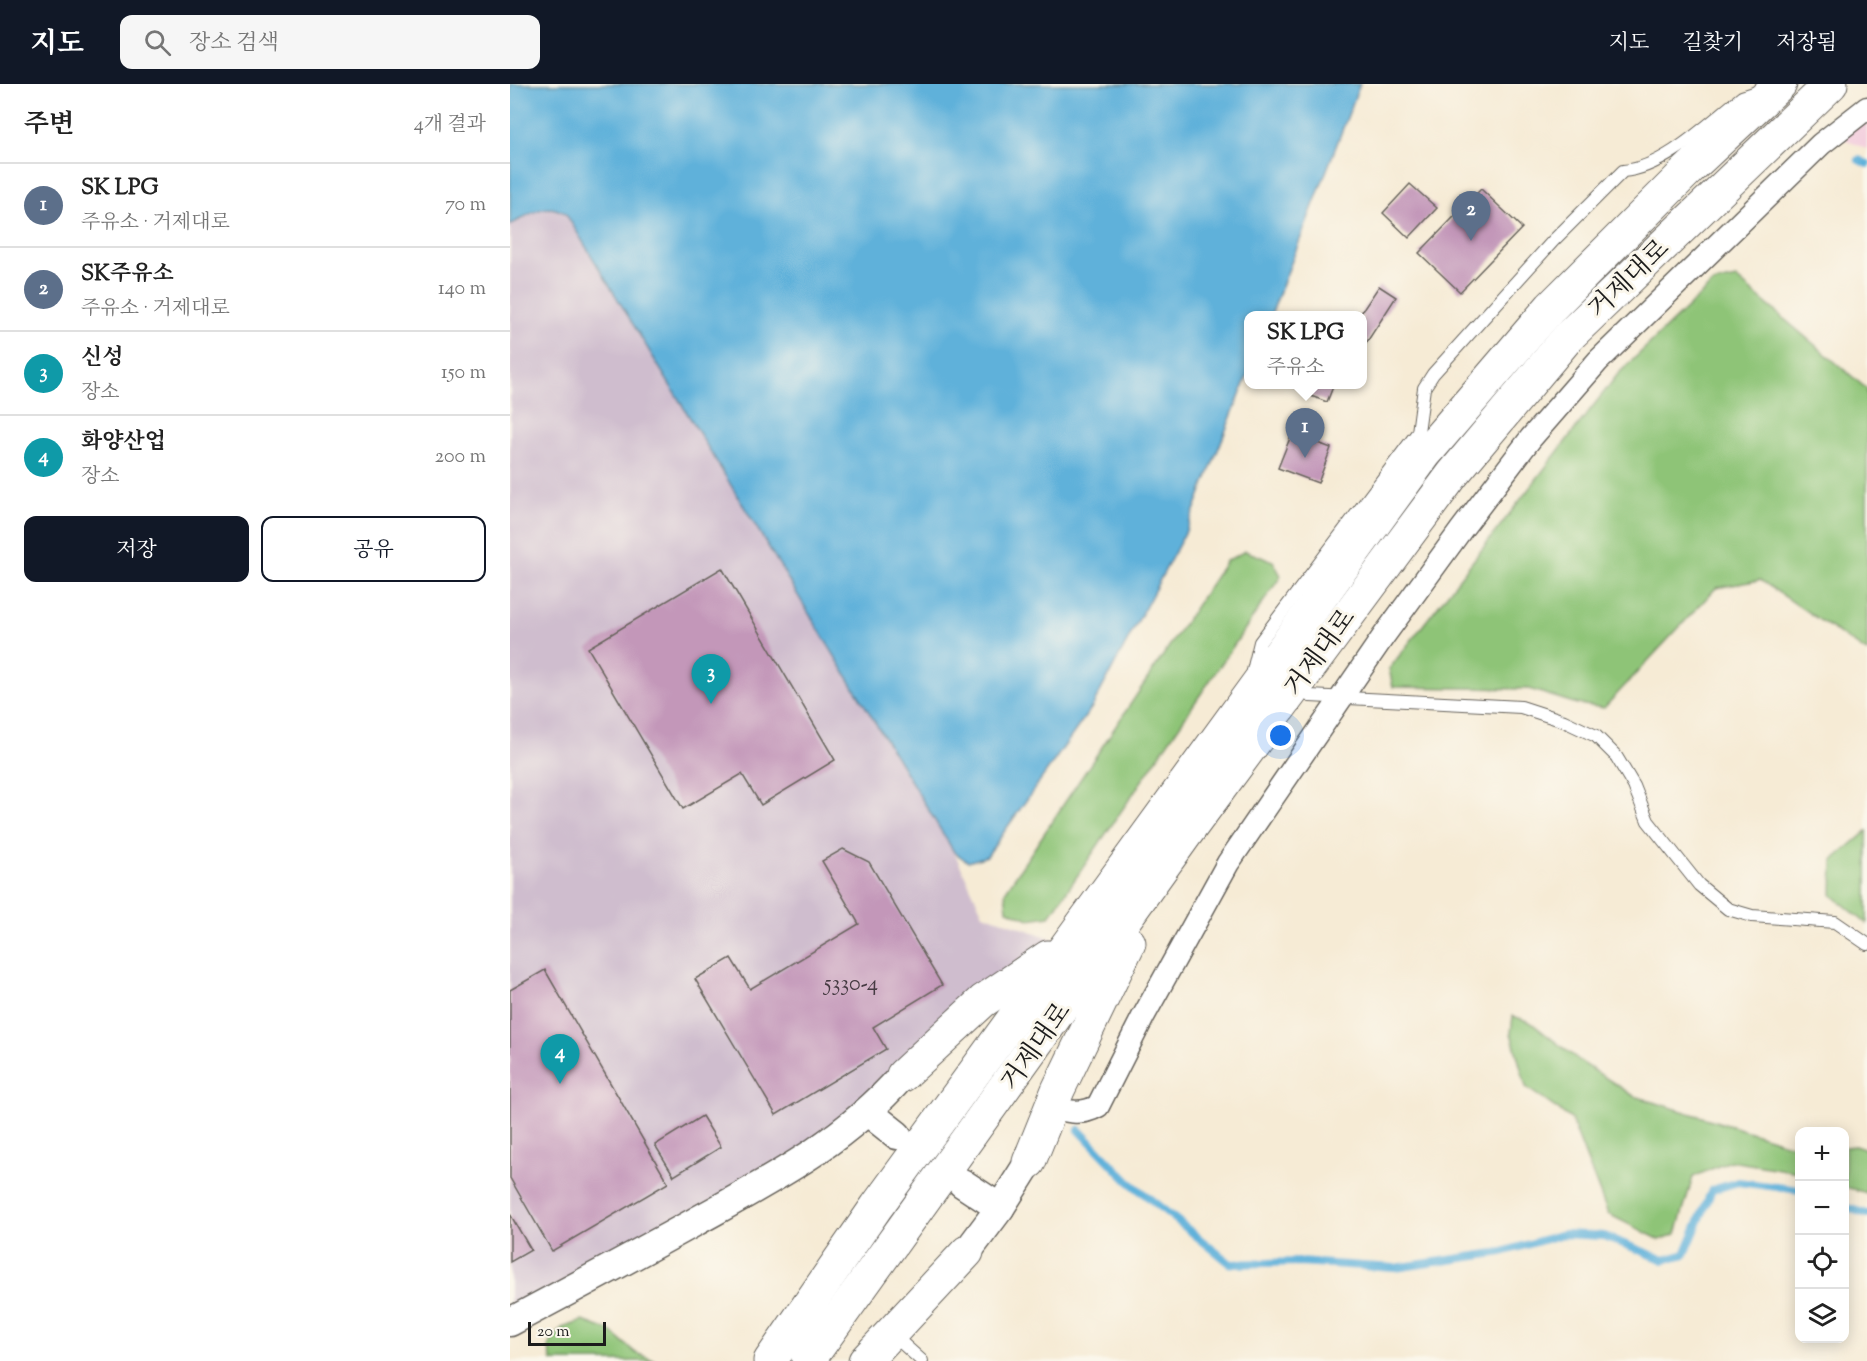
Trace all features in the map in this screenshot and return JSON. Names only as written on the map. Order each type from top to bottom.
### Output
[{"type":"highway","name":"거제대로","points":[[808,1361],[1186,834],[1453,474],[1569,336],[1831,84]]},
{"type":"highway","name":"거제대로","points":[[770,1361],[877,1206],[1425,454],[1551,307],[1689,169],[1779,85]]},
{"type":"highway","points":[[1029,1162],[1051,1107],[1108,981],[1186,834]]},
{"type":"highway","points":[[903,1075],[983,1001],[1067,945]]},
{"type":"highway","points":[[865,1361],[967,1252]]},
{"type":"street","points":[[1051,1107],[1070,1113],[1086,1113],[1098,1106],[1143,1017],[1228,863],[1454,538],[1562,402],[1598,361],[1821,144],[1867,108]]},
{"type":"street","points":[[510,1322],[780,1175],[837,1138],[868,1112],[903,1075]]},
{"type":"street","points":[[868,1112],[897,1135]]},
{"type":"street","points":[[967,1252],[1000,1208],[1029,1162]]},
{"type":"street","points":[[962,1183],[1000,1208]]},
{"type":"lane","points":[[1246,699],[1260,642],[1418,432],[1424,388],[1470,331],[1553,241],[1623,171],[1635,170],[1666,156],[1742,97],[1779,85]]},
{"type":"lane","points":[[1295,685],[1310,696],[1521,707],[1596,736],[1616,756],[1634,786],[1648,821],[1674,856],[1699,885],[1728,909],[1752,916],[1835,922],[1867,944]]},
{"type":"lane","points":[[891,1333],[922,1361]]},
{"type":"shaded area","points":[[1867,108],[1867,149],[1833,134]]},
{"type":"shaded area","points":[[545,207],[557,208],[566,214],[954,852],[983,914],[1067,944],[877,1104],[510,1322],[510,225]]},
{"type":"green space","points":[[1736,278],[1867,389],[1867,652],[1760,580],[1716,588],[1604,708],[1577,704],[1529,689],[1393,687],[1389,669],[1618,374],[1713,283]]},
{"type":"green space","points":[[1245,551],[1273,561],[1281,576],[1050,916],[1029,919],[1007,910],[1005,892],[1226,561]]},
{"type":"green space","points":[[1867,831],[1867,924],[1832,895],[1833,860]]},
{"type":"green space","points":[[1513,1016],[1530,1022],[1584,1064],[1634,1096],[1795,1146],[1795,1171],[1730,1161],[1693,1177],[1676,1234],[1660,1240],[1608,1214],[1571,1119],[1526,1087],[1511,1033]]},
{"type":"green space","points":[[1849,1147],[1867,1150],[1867,1193],[1849,1188]]},
{"type":"green space","points":[[583,1321],[610,1331],[636,1353],[656,1361],[552,1361],[548,1346],[562,1328]]},
{"type":"water","points":[[510,84],[1360,84],[1273,311],[1244,311],[1244,384],[1186,531],[1092,707],[987,856],[968,862],[954,852],[566,214],[551,208],[545,209],[531,213],[510,225]]},
{"type":"building","points":[[1410,184],[1437,208],[1409,238],[1383,213]]},
{"type":"building","points":[[1481,189],[1522,228],[1460,292],[1419,253]]},
{"type":"building","points":[[1379,286],[1396,297],[1367,342],[1367,311],[1362,311]]},
{"type":"building","points":[[1304,389],[1332,389],[1327,402],[1303,393]]},
{"type":"building","points":[[1292,433],[1331,448],[1318,483],[1278,468]]},
{"type":"building","points":[[722,568],[835,760],[761,805],[742,774],[683,809],[588,648]]},
{"type":"building","points":[[843,849],[869,862],[942,985],[873,1027],[886,1049],[776,1115],[695,979],[731,958],[750,989],[859,924],[822,861]]},
{"type":"building","points":[[545,970],[668,1183],[552,1251],[510,1178],[510,990]]},
{"type":"building","points":[[702,1116],[721,1147],[674,1176],[655,1145]]},
{"type":"building","points":[[510,1214],[531,1250],[510,1262]]},
{"type":"waterway","points":[[1859,160],[1867,164]]},
{"type":"waterway","points":[[1079,1130],[1128,1181],[1231,1264],[1299,1262],[1395,1268],[1502,1252],[1563,1234],[1604,1236],[1664,1260],[1685,1254],[1712,1190],[1738,1182],[1795,1189]]},
{"type":"waterway","points":[[1849,1209],[1867,1214]]},
{"type":"place","name":"SK주유소","points":[[1471,241]]},
{"type":"place","name":"SK LPG","points":[[1305,458]]},
{"type":"place","name":"신성","points":[[711,704]]},
{"type":"place","name":"화양산업","points":[[560,1084]]}]
